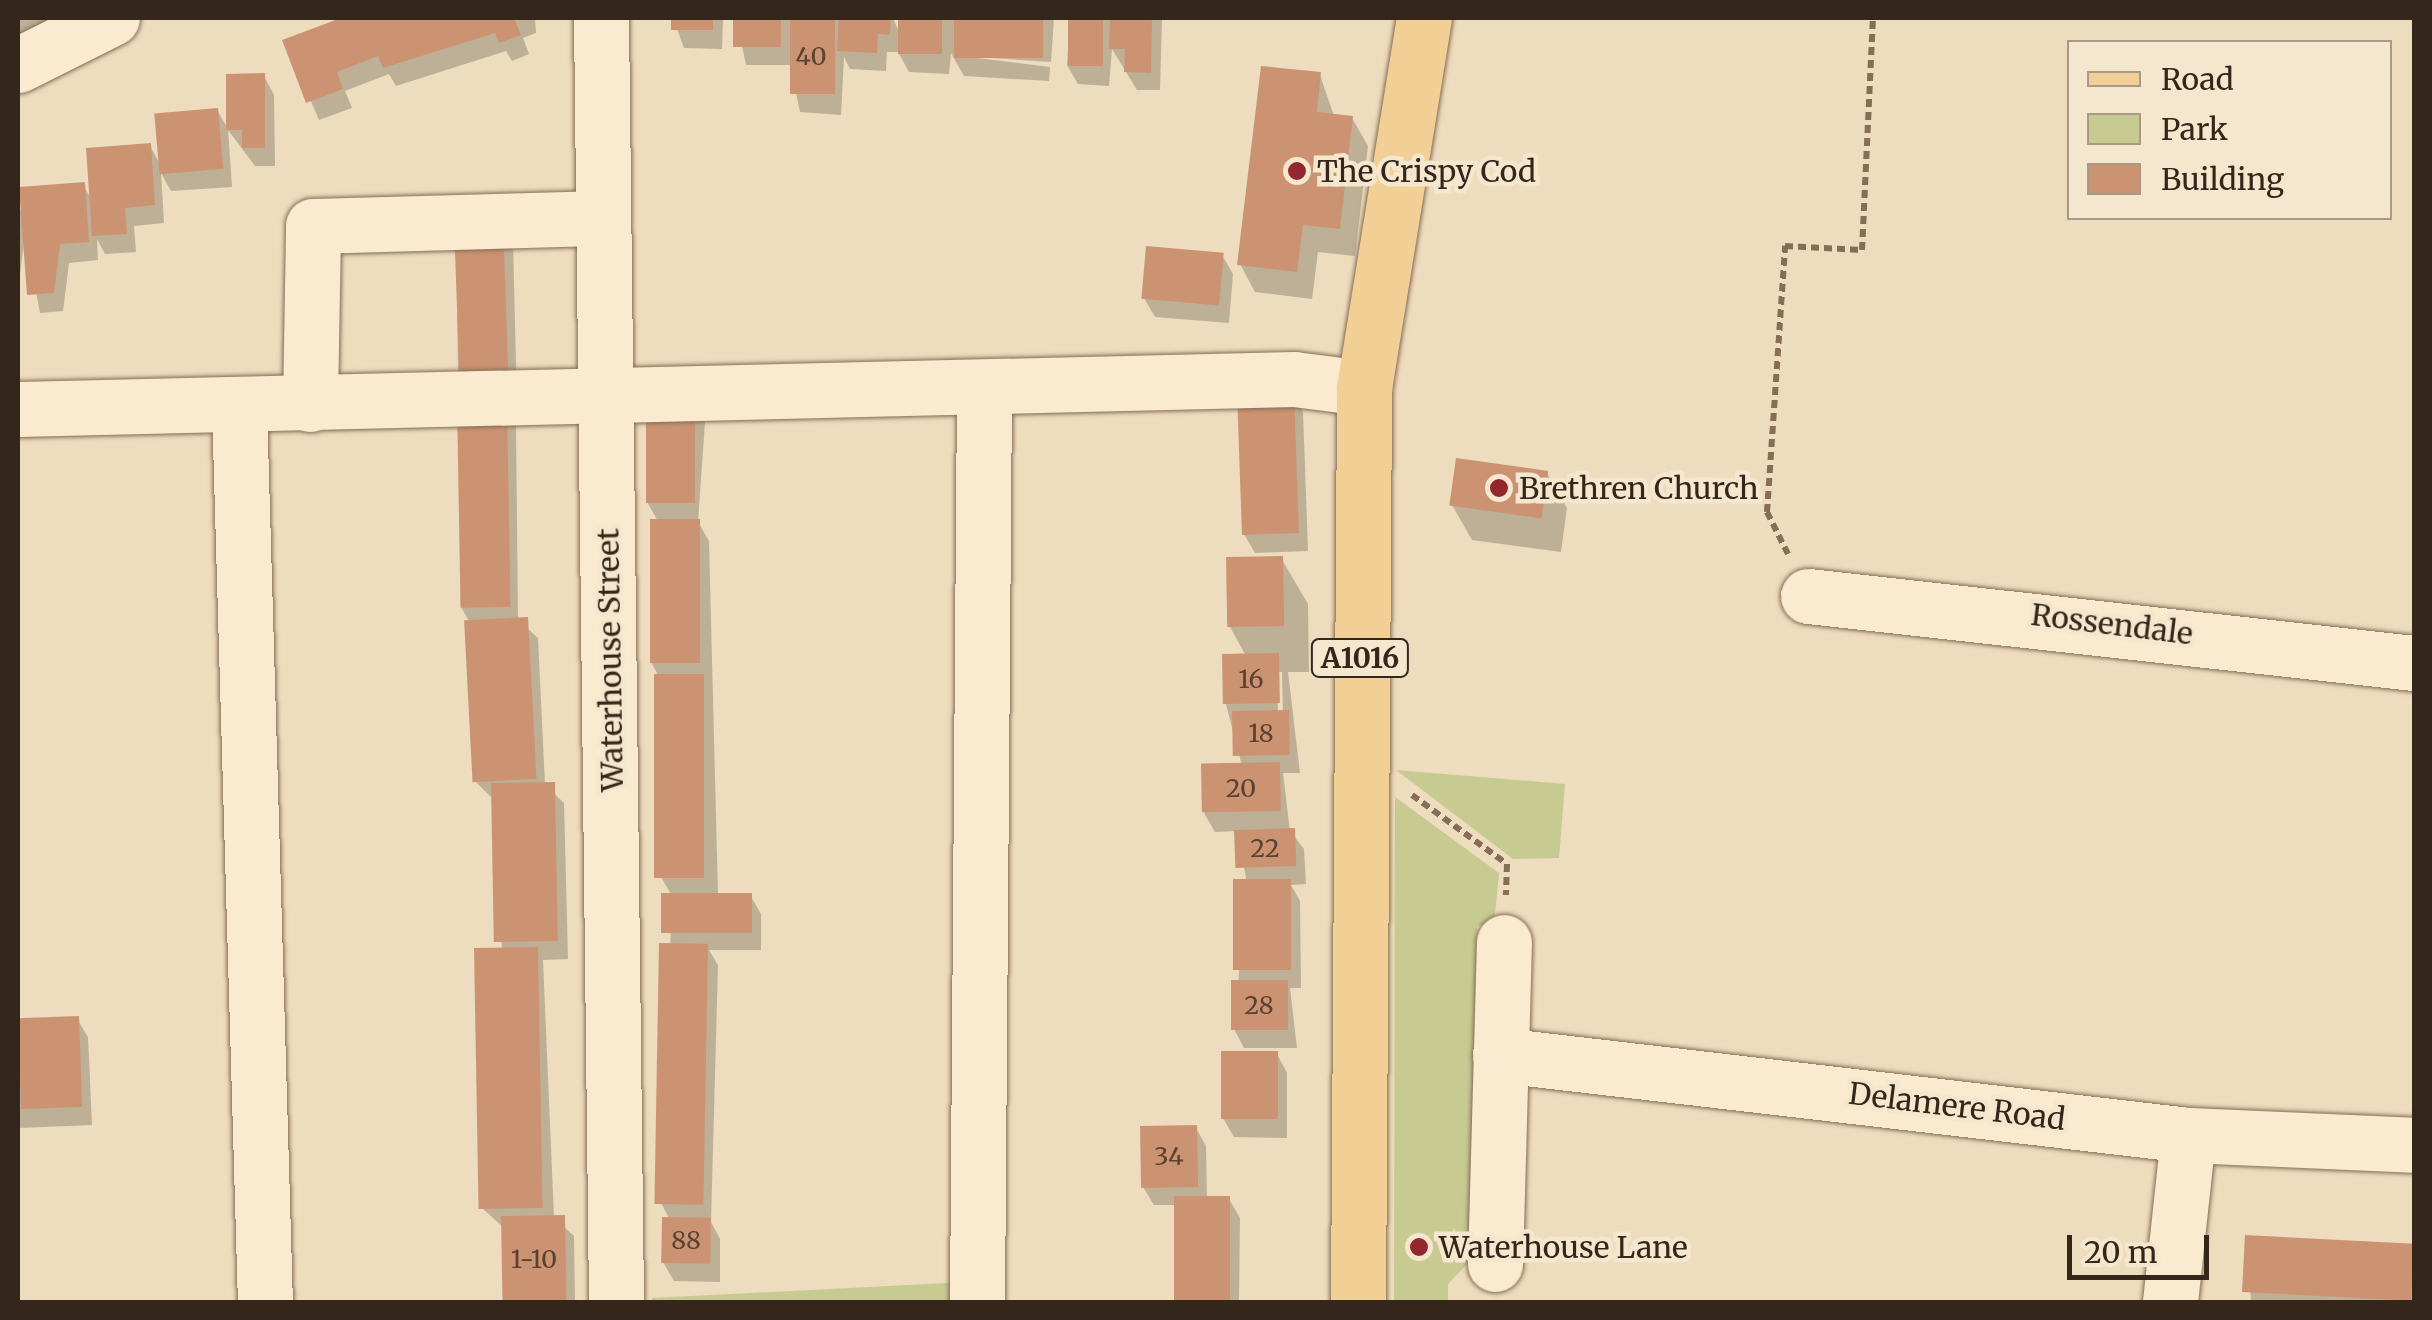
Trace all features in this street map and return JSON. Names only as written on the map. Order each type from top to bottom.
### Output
[{"type":"main road","name":"A1016","points":[[1358,1302],[1364,388],[1424,18]]},
{"type":"street","points":[[18,65],[112,18]]},
{"type":"street","name":"Waterhouse Street","points":[[601,18],[616,1302]]},
{"type":"street","points":[[310,404],[306,250],[313,226],[603,218]]},
{"type":"street","points":[[18,409],[984,392],[1294,379],[1364,388]]},
{"type":"street","points":[[977,1302],[984,392]]},
{"type":"street","points":[[239,407],[265,1302]]},
{"type":"street","name":"Rossendale","points":[[1808,596],[2414,663]]},
{"type":"street","points":[[1495,1264],[1504,942]]},
{"type":"street","name":"Delamere Road","points":[[1500,1055],[2188,1135],[2414,1145]]},
{"type":"street","points":[[2170,1302],[2188,1135]]},
{"type":"path","points":[[1808,596],[1767,512],[1785,246],[1862,250],[1873,18]]},
{"type":"path","points":[[1359,756],[1507,864],[1504,942]]},
{"type":"green space","points":[[1396,770],[1565,784],[1559,858],[1513,859]]},
{"type":"green space","points":[[1395,797],[1499,873],[1494,924],[1477,926],[1470,1261],[1448,1284],[1448,1302],[1394,1302]]},
{"type":"green space","points":[[966,1282],[966,1302],[652,1302],[652,1298]]},
{"type":"building","points":[[341,18],[514,18],[521,35],[499,43],[495,33],[383,68],[378,56],[337,72],[343,89],[306,103],[282,40]]},
{"type":"building","points":[[671,18],[713,18],[713,30],[671,30]]},
{"type":"building","points":[[733,18],[781,18],[781,47],[733,47]]},
{"type":"building","points":[[790,18],[835,18],[835,94],[790,94]]},
{"type":"building","points":[[839,18],[891,18],[890,35],[878,34],[877,53],[837,51]]},
{"type":"building","points":[[898,18],[942,18],[942,54],[898,54]]},
{"type":"building","points":[[954,18],[1043,18],[1043,58],[954,58]]},
{"type":"building","points":[[1068,18],[1103,18],[1103,66],[1068,66]]},
{"type":"building","points":[[1110,18],[1152,18],[1151,73],[1124,72],[1125,49],[1109,49]]},
{"type":"building","name":"The Crispy Cod","points":[[1261,66],[1321,72],[1317,112],[1353,116],[1340,229],[1303,225],[1297,272],[1237,265]]},
{"type":"building","points":[[265,73],[265,148],[242,148],[242,130],[226,130],[226,74]]},
{"type":"building","points":[[218,108],[223,169],[160,174],[154,114]]},
{"type":"building","points":[[151,143],[155,205],[125,208],[127,234],[92,236],[86,148]]},
{"type":"building","points":[[85,182],[89,242],[60,244],[54,293],[27,295],[19,187]]},
{"type":"building","points":[[503,221],[509,385],[460,387],[454,223]]},
{"type":"building","points":[[1146,246],[1224,253],[1219,306],[1141,299]]},
{"type":"building","points":[[1294,391],[1299,533],[1242,535],[1237,393]]},
{"type":"building","points":[[646,400],[695,400],[695,503],[646,503]]},
{"type":"building","points":[[507,404],[511,607],[461,608],[457,405]]},
{"type":"building","name":"Brethren Church","points":[[1456,458],[1548,471],[1541,518],[1449,506]]},
{"type":"building","points":[[650,519],[700,519],[700,663],[650,663]]},
{"type":"building","points":[[1283,556],[1284,626],[1227,627],[1226,557]]},
{"type":"building","points":[[528,617],[536,779],[473,782],[464,620]]},
{"type":"building","points":[[1279,653],[1280,703],[1223,704],[1222,654]]},
{"type":"building","points":[[654,674],[704,674],[704,878],[654,878]]},
{"type":"building","points":[[1289,710],[1290,755],[1233,756],[1232,711]]},
{"type":"building","points":[[1280,762],[1281,811],[1202,812],[1201,763]]},
{"type":"building","points":[[555,782],[558,941],[494,942],[491,783]]},
{"type":"building","points":[[1295,828],[1296,866],[1235,868],[1234,830]]},
{"type":"building","points":[[1233,879],[1291,879],[1291,970],[1233,970]]},
{"type":"building","points":[[661,893],[752,893],[752,933],[661,933]]},
{"type":"building","points":[[659,943],[708,944],[703,1205],[654,1204]]},
{"type":"building","points":[[538,947],[543,1208],[479,1209],[474,948]]},
{"type":"building","points":[[1231,980],[1288,980],[1288,1030],[1231,1030]]},
{"type":"building","points":[[79,1016],[82,1107],[21,1109],[18,1018]]},
{"type":"building","points":[[1221,1051],[1278,1051],[1278,1119],[1221,1119]]},
{"type":"building","points":[[1197,1125],[1198,1187],[1141,1188],[1140,1126]]},
{"type":"building","points":[[1174,1196],[1230,1196],[1230,1302],[1174,1302]]},
{"type":"building","points":[[565,1215],[567,1302],[503,1302],[501,1216]]},
{"type":"building","points":[[662,1217],[711,1218],[710,1264],[661,1263]]},
{"type":"building","points":[[2245,1235],[2414,1244],[2411,1301],[2242,1292]]},
{"type":"place","name":"The Crispy Cod","points":[[1297,171]]},
{"type":"place","name":"Brethren Church","points":[[1499,488]]},
{"type":"place","name":"Waterhouse Lane","points":[[1419,1247]]}]
